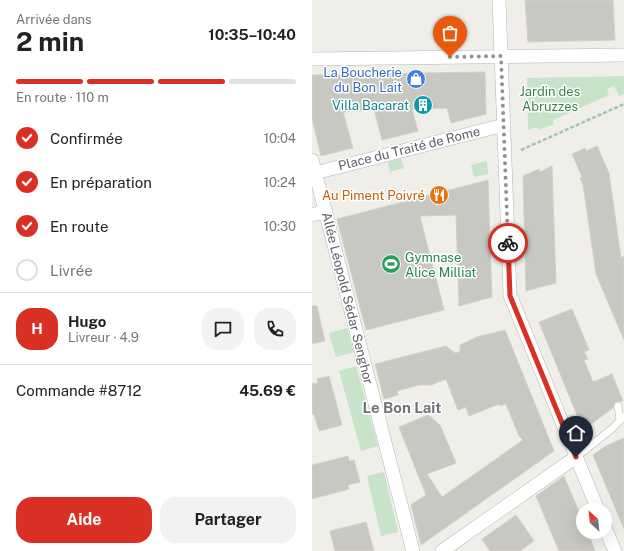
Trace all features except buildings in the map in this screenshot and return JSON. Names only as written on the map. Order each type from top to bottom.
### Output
[{"type":"street","points":[[499,0],[510,296],[595,503]]},
{"type":"street","points":[[312,60],[624,55]]},
{"type":"street","name":"Place du Traité de Rome","points":[[314,167],[504,125]]},
{"type":"street","name":"Allée Léopold Sédar Senghor","points":[[314,167],[413,551]]},
{"type":"street","points":[[312,215],[326,210]]},
{"type":"street","points":[[442,551],[576,457]]},
{"type":"street","points":[[610,539],[615,551]]},
{"type":"lane","points":[[576,457],[622,418],[618,406]]},
{"type":"path","points":[[522,150],[624,104]]},
{"type":"green space","name":"Jardin des Abruzzes","points":[[624,76],[624,94],[619,96],[614,86],[607,89],[609,95],[553,120],[554,124],[539,130],[537,127],[528,130],[527,78]]},
{"type":"green space","points":[[401,156],[404,168],[390,172],[387,160]]},
{"type":"green space","points":[[487,161],[488,174],[474,177],[471,165]]},
{"type":"green space","points":[[347,328],[354,352],[336,357],[329,333]]},
{"type":"green space","points":[[356,366],[378,446],[361,451],[339,371]]},
{"type":"green space","points":[[384,472],[398,532],[381,536],[367,476]]},
{"type":"way so far","points":[[450,57],[501,56],[508,243]]},
{"type":"place","name":"La Boucherie du Bon Lait","points":[[416,79]]},
{"type":"place","name":"Villa Bacarat","points":[[423,105]]},
{"type":"place","name":"Au Piment Poivré","points":[[439,195]]},
{"type":"place","name":"Gymnase Alice Milliat","points":[[391,264]]},
{"type":"district","name":"Le Bon Lait","points":[[402,408]]},
{"type":"route","points":[[508,243],[510,296],[576,457]]}]
